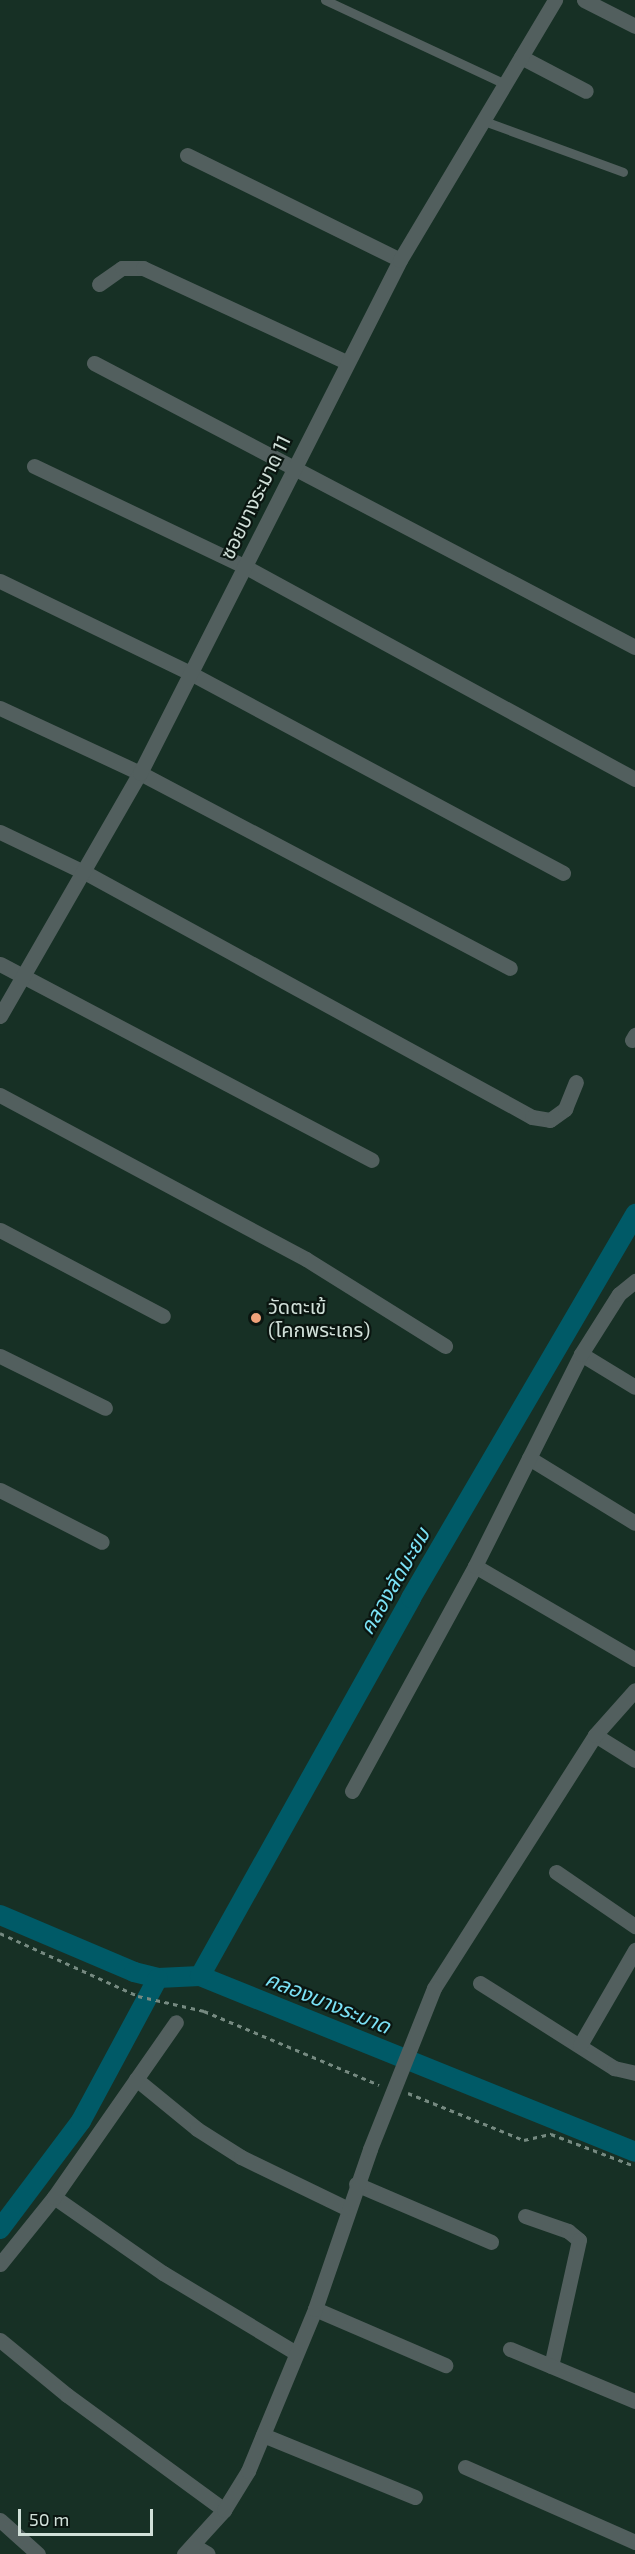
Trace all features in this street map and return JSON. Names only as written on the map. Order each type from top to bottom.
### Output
[{"type":"street","name":"ซอยบางระมาด 11","points":[[0,1016],[86,873],[140,773],[192,674],[293,465],[400,260],[555,0]]},
{"type":"street","points":[[584,0],[635,26]]},
{"type":"street","points":[[521,57],[586,91]]},
{"type":"street","points":[[187,155],[400,260]]},
{"type":"street","points":[[99,284],[122,268],[143,268],[346,362]]},
{"type":"street","points":[[94,363],[293,465],[635,647]]},
{"type":"street","points":[[34,466],[244,566],[635,779]]},
{"type":"street","points":[[0,581],[192,674],[563,873]]},
{"type":"street","points":[[0,708],[140,773],[510,968]]},
{"type":"street","points":[[0,832],[86,873],[532,1117],[550,1120],[565,1109],[576,1082]]},
{"type":"street","points":[[0,964],[25,975],[370,1160]]},
{"type":"street","points":[[0,1095],[306,1259],[444,1346]]},
{"type":"street","points":[[0,1230],[163,1316]]},
{"type":"street","points":[[352,1791],[475,1566],[581,1354],[619,1294],[635,1281]]},
{"type":"street","points":[[581,1354],[635,1387]]},
{"type":"street","points":[[0,1356],[105,1408]]},
{"type":"street","points":[[529,1458],[635,1523]]},
{"type":"street","points":[[0,1490],[102,1542]]},
{"type":"street","points":[[475,1566],[635,1659]]},
{"type":"street","points":[[208,2554],[188,2549],[224,2510],[263,2435],[315,2309],[346,2208],[434,1988],[595,1735],[635,1690]]},
{"type":"street","points":[[595,1735],[635,1760]]},
{"type":"street","points":[[556,1872],[635,1926]]},
{"type":"street","points":[[580,2045],[635,1950]]},
{"type":"street","points":[[480,1983],[614,2068],[635,2073]]},
{"type":"street","points":[[0,2264],[54,2196],[176,2022]]},
{"type":"street","points":[[136,2079],[197,2129],[242,2157],[346,2208]]},
{"type":"street","points":[[356,2184],[491,2242]]},
{"type":"street","points":[[54,2196],[163,2273],[296,2352]]},
{"type":"street","points":[[525,2216],[568,2231],[579,2240],[551,2366]]},
{"type":"street","points":[[315,2309],[445,2365]]},
{"type":"street","points":[[0,2340],[66,2396],[224,2510]]},
{"type":"street","points":[[510,2349],[635,2401]]},
{"type":"street","points":[[263,2435],[415,2497]]},
{"type":"street","points":[[465,2468],[635,2541]]},
{"type":"street","points":[[0,2520],[38,2554]]},
{"type":"lane","points":[[325,0],[505,84]]},
{"type":"lane","points":[[484,121],[623,172]]},
{"type":"path","points":[[0,1933],[138,1996],[153,1998]]},
{"type":"waterway","name":"คลองลัดมะยม","points":[[200,1976],[411,1598],[635,1214]]},
{"type":"waterway","name":"คลองบางระมาด","points":[[0,1915],[134,1972],[158,1978],[200,1976],[635,2152]]},
{"type":"waterway","points":[[0,2229],[81,2121],[158,1978]]},
{"type":"place","name":"วัดตะเข้ (โคกพระเถร)","points":[[256,1318]]}]
